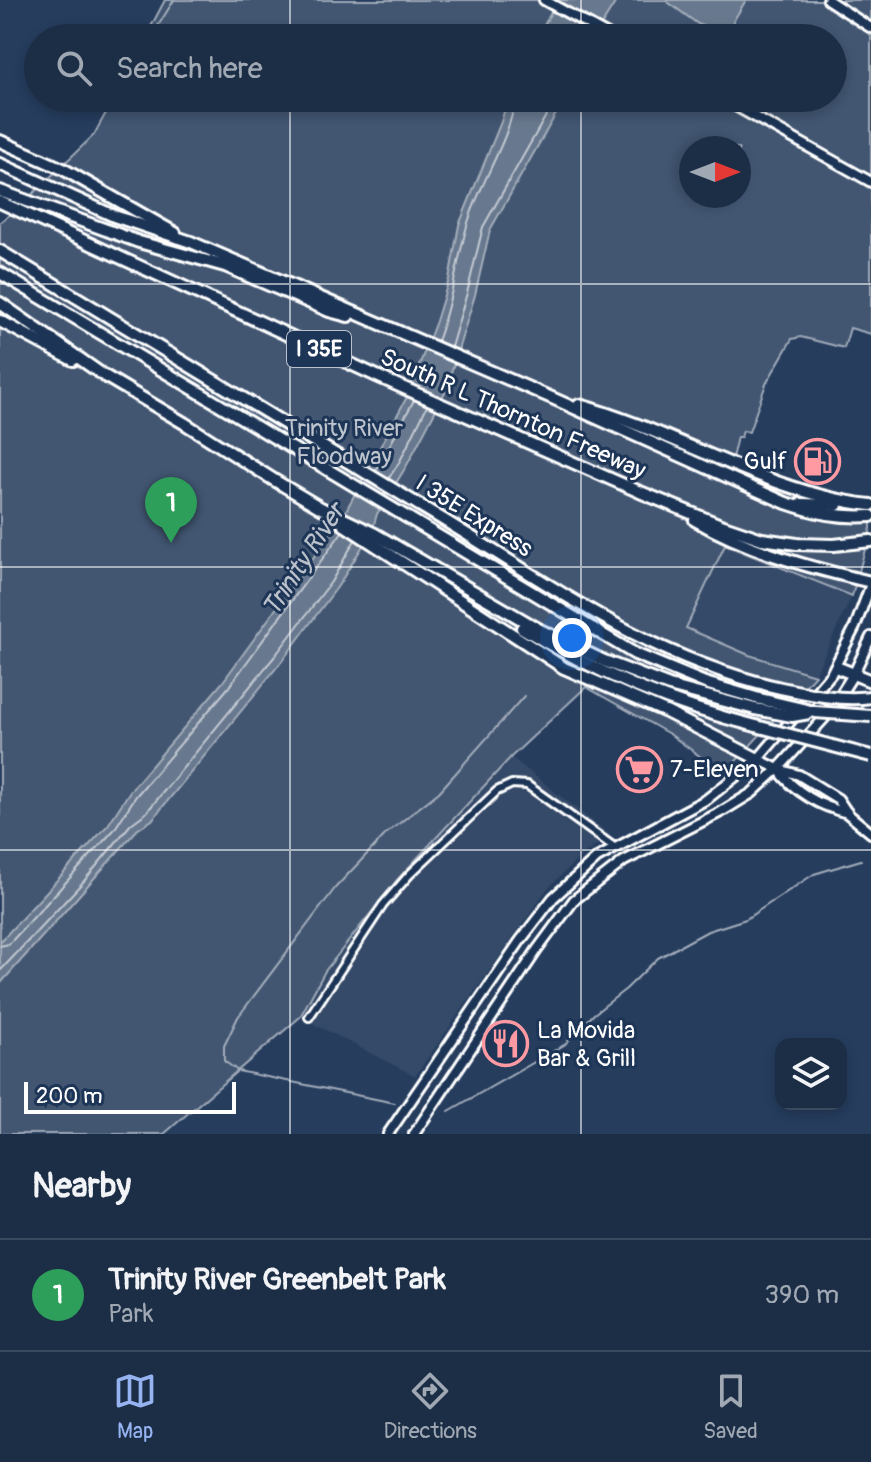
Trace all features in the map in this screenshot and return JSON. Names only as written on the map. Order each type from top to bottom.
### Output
[{"type":"highway","points":[[0,141],[111,195],[191,242]]},
{"type":"highway","points":[[0,164],[114,216],[191,242],[786,503],[834,516],[871,516]]},
{"type":"highway","points":[[0,191],[139,242],[225,266],[329,311],[385,326]]},
{"type":"highway","name":"South R L Thornton Freeway","points":[[0,202],[379,377],[662,501]]},
{"type":"highway","name":"I 35E Express","points":[[0,251],[631,634],[671,653],[761,683],[830,696],[871,697]]},
{"type":"highway","points":[[0,273],[596,632],[669,669],[756,704]]},
{"type":"highway","points":[[0,303],[103,375],[321,508],[373,546],[564,668],[686,722],[758,759]]},
{"type":"highway","points":[[0,313],[55,351]]},
{"type":"highway","points":[[0,321],[103,375]]},
{"type":"highway","points":[[552,398],[645,427],[803,492],[834,500],[871,504]]},
{"type":"highway","points":[[662,501],[719,534],[795,562],[871,583]]},
{"type":"highway","name":"I 35E","points":[[662,501],[740,532],[780,542],[816,545],[871,541]]},
{"type":"highway","points":[[786,503],[871,504]]},
{"type":"highway","points":[[321,508],[375,534],[441,573],[482,603],[541,639],[699,710],[871,756]]},
{"type":"highway","points":[[602,665],[669,686],[756,704],[871,716]]},
{"type":"highway","points":[[836,667],[871,681]]},
{"type":"main road","points":[[544,0],[588,24]]},
{"type":"main road","points":[[828,0],[871,28]]},
{"type":"main road","points":[[746,112],[871,182]]},
{"type":"main road","points":[[388,1134],[520,941],[553,898],[584,868],[614,847],[720,791],[758,759],[836,667],[871,583]]},
{"type":"main road","points":[[414,1134],[561,914],[588,887],[624,861],[736,804],[778,769],[828,714],[854,673],[871,635],[860,615]]},
{"type":"main road","points":[[758,759],[799,775],[838,799],[848,814],[871,833]]},
{"type":"main road","points":[[778,769],[790,786],[832,810],[848,814]]},
{"type":"main road","points":[[692,808],[699,823]]},
{"type":"main road","points":[[614,847],[624,861]]},
{"type":"main road","points":[[445,1052],[461,1062]]},
{"type":"street","points":[[309,1017],[377,913],[409,875],[497,791],[512,784],[527,785],[614,847]]},
{"type":"shaded area","points":[[725,545],[852,596],[815,675],[749,655],[686,629]]},
{"type":"shaded area","points":[[511,757],[610,835],[577,860],[548,888],[415,1076],[300,1017],[325,971],[397,880]]},
{"type":"green space","name":"Trinity River Floodway","points":[[165,0],[871,0],[871,334],[850,328],[844,348],[801,337],[792,339],[766,384],[749,432],[743,431],[741,437],[737,437],[732,458],[825,493],[871,500],[871,528],[852,596],[725,545],[686,628],[749,655],[815,675],[724,774],[671,735],[586,687],[511,757],[397,880],[325,971],[300,1017],[164,1134],[0,1134],[0,222],[94,135],[106,112],[847,112],[847,24],[152,24]]},
{"type":"water","points":[[558,0],[617,0],[602,24],[545,24]]},
{"type":"water","points":[[665,0],[746,0],[732,24],[698,24]]},
{"type":"water","points":[[504,112],[557,112],[490,230],[475,295],[445,392],[377,514],[372,531],[338,586],[282,661],[152,820],[137,830],[0,984],[0,942],[108,825],[130,791],[222,683],[342,518],[408,395],[449,279],[459,225]]},
{"type":"waterway","points":[[159,24],[174,0]]},
{"type":"waterway","points":[[395,1103],[238,1071],[224,1061],[224,1046],[238,1017],[336,887],[387,833],[439,792],[524,696]]},
{"type":"waterway","points":[[449,1111],[564,1045],[658,958],[708,931],[746,919],[814,874],[861,860]]},
{"type":"tram line","points":[[838,0],[871,22]]},
{"type":"place","name":"Gulf","points":[[818,461]]},
{"type":"place","name":"Trinity River Greenbelt Park","points":[[171,543]]},
{"type":"place","name":"7-Eleven","points":[[639,769]]},
{"type":"place","name":"La Movida Bar & Grill","points":[[506,1044]]},
{"type":"water label","name":"Trinity River","points":[[304,560]]}]
